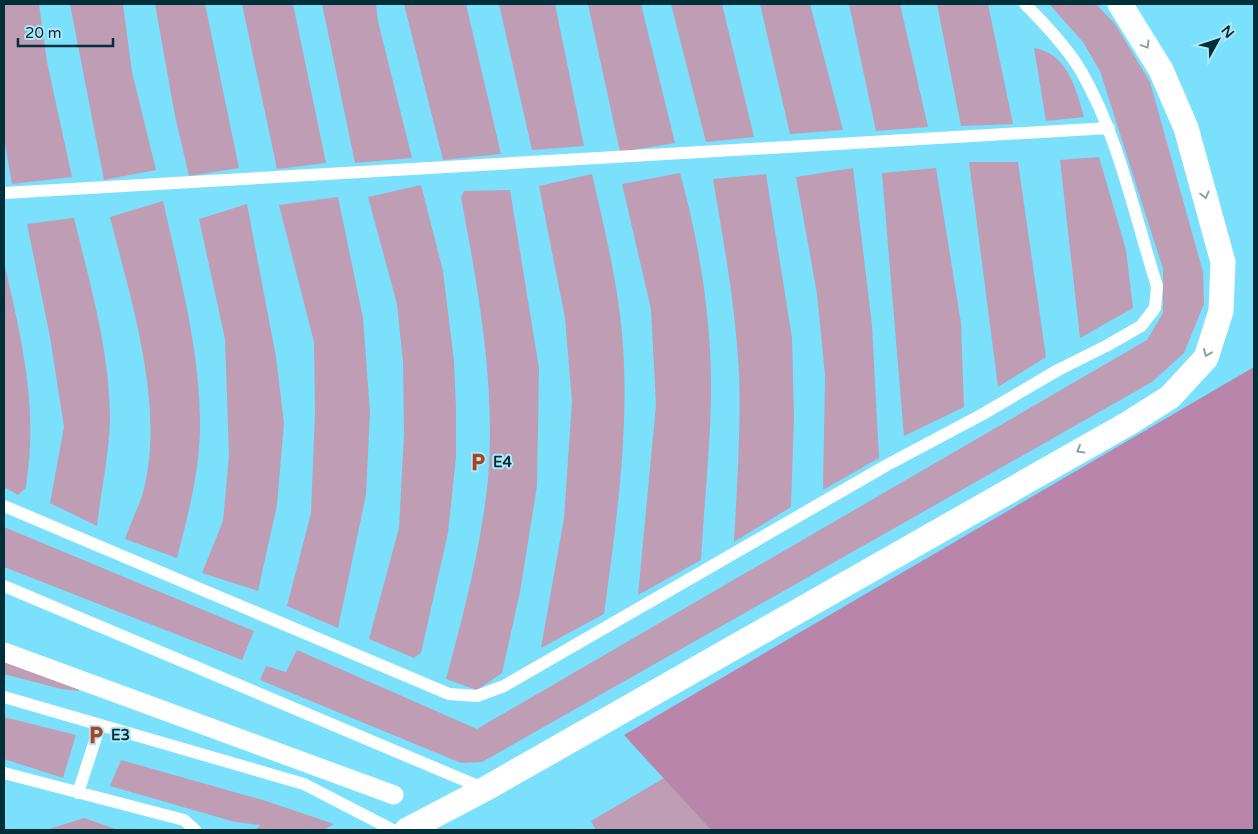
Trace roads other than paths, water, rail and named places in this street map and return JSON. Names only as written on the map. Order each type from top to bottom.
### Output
[{"type":"street","points":[[407,830],[485,789],[1129,423],[1170,397],[1206,358],[1221,311],[1223,262],[1186,128],[1161,70],[1120,4]]},
{"type":"street","points":[[4,652],[394,795]]},
{"type":"lane","points":[[4,506],[449,694],[477,696],[504,686],[879,470],[1141,326],[1156,308],[1157,286],[1109,128],[1080,70],[1048,28],[1025,4]]},
{"type":"lane","points":[[4,193],[1109,128]]},
{"type":"lane","points":[[4,586],[485,789]]},
{"type":"lane","points":[[4,697],[304,784],[393,830]]},
{"type":"lane","points":[[78,793],[100,725]]},
{"type":"lane","points":[[4,773],[184,820],[195,830]]},
{"type":"place","name":"E4","points":[[478,462]]},
{"type":"place","name":"E3","points":[[96,735]]}]
